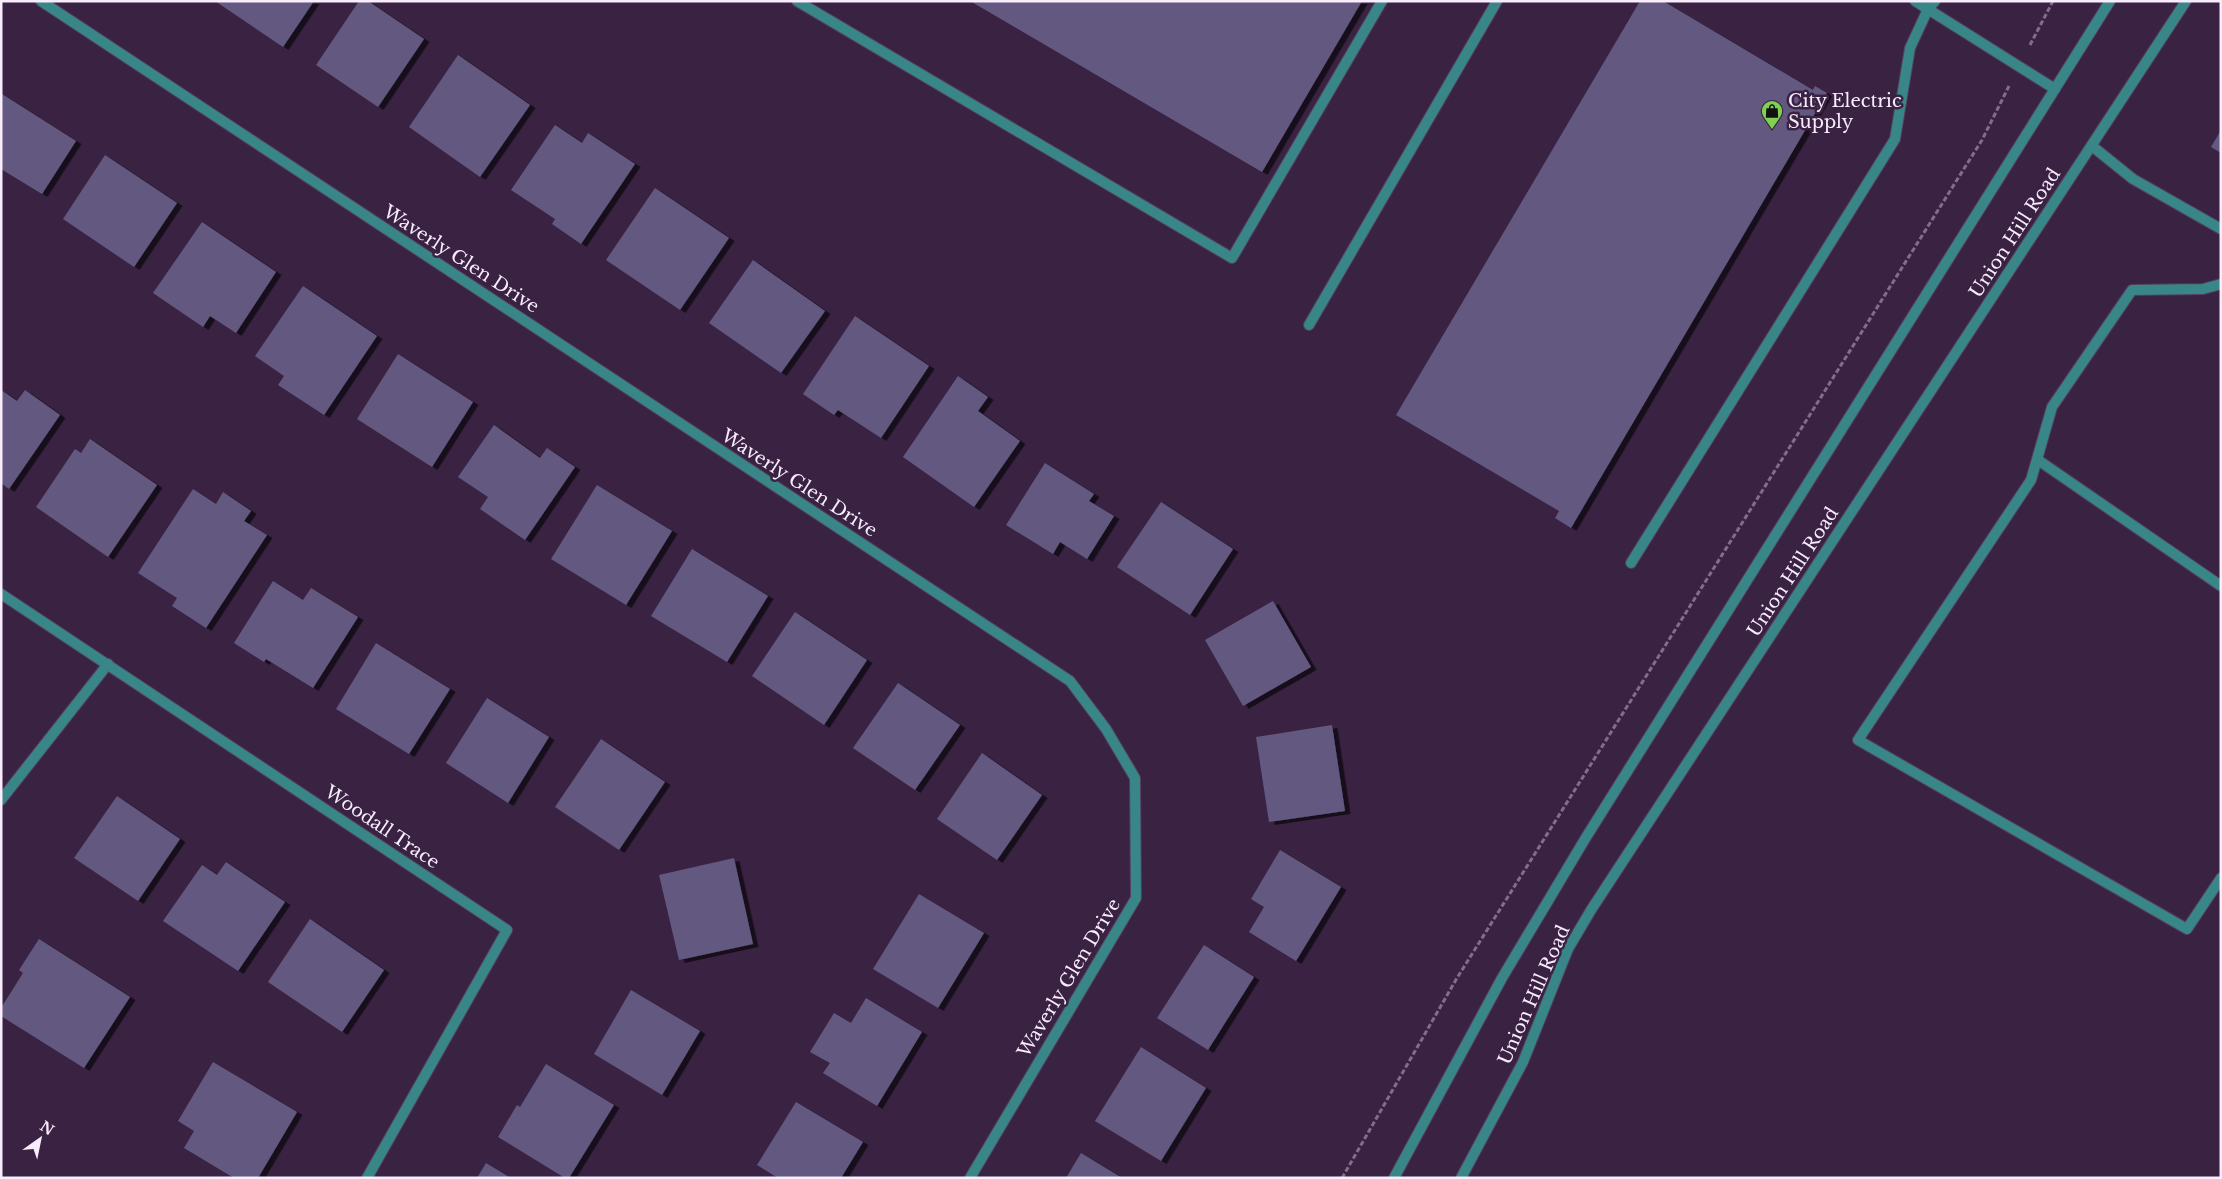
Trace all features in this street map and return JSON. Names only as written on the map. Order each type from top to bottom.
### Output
[{"type":"street","name":"Waverly Glen Drive","points":[[41,1],[1070,681],[1106,729],[1135,778],[1136,898],[970,1178]]},
{"type":"street","points":[[797,1],[1232,258],[1382,1]]},
{"type":"street","points":[[1309,326],[1498,1]]},
{"type":"street","points":[[1916,1],[1932,5],[2055,89]]},
{"type":"street","name":"Union Hill Road","points":[[1394,1178],[1502,978],[1586,839],[2110,1]]},
{"type":"street","name":"Union Hill Road","points":[[1461,1178],[1523,1062],[1568,949],[1591,910],[2186,1]]},
{"type":"street","points":[[1631,563],[1894,139],[1910,48],[1932,5]]},
{"type":"street","points":[[2092,146],[2133,179],[2221,229]]},
{"type":"street","points":[[2221,284],[2203,289],[2132,290],[2052,407],[2032,480],[1991,544],[1858,740],[2187,928],[2221,878]]},
{"type":"street","points":[[2038,460],[2221,586]]},
{"type":"street","name":"Woodall Trace","points":[[1,594],[507,930],[367,1178]]},
{"type":"street","points":[[1,800],[108,664]]},
{"type":"path","points":[[1342,1178],[1457,978],[1982,140],[2053,1]]},
{"type":"building","points":[[215,1],[314,1],[283,47]]},
{"type":"building","points":[[359,1],[368,1],[424,39],[378,107],[316,65]]},
{"type":"building","points":[[970,1],[1362,1],[1262,172]]},
{"type":"building","points":[[1640,1],[1663,1],[1813,90],[1815,86],[1827,93],[1571,528],[1555,518],[1559,511],[1396,415]]},
{"type":"building","points":[[458,55],[530,105],[480,177],[409,127]]},
{"type":"building","points":[[2,94],[76,141],[42,194],[1,169]]},
{"type":"building","points":[[555,125],[582,143],[588,133],[635,164],[581,244],[552,224],[555,219],[511,190]]},
{"type":"building","points":[[2221,130],[2221,153],[2211,147]]},
{"type":"building","points":[[105,155],[177,203],[134,267],[63,219]]},
{"type":"building","points":[[655,188],[729,238],[680,310],[606,260]]},
{"type":"building","points":[[202,222],[276,272],[236,333],[210,316],[203,327],[153,293]]},
{"type":"building","points":[[753,260],[825,311],[781,373],[709,323]]},
{"type":"building","points":[[303,286],[377,336],[324,415],[278,385],[284,376],[255,356]]},
{"type":"building","points":[[855,316],[929,366],[881,438],[838,410],[834,415],[803,394]]},
{"type":"building","points":[[398,354],[473,402],[432,467],[357,419]]},
{"type":"building","points":[[958,376],[988,397],[978,411],[1020,441],[974,507],[903,457]]},
{"type":"building","points":[[1,390],[17,401],[25,390],[60,415],[9,489],[1,483]]},
{"type":"building","points":[[494,425],[540,458],[547,448],[575,467],[525,540],[480,509],[488,497],[458,477]]},
{"type":"building","points":[[90,439],[157,485],[108,557],[36,507],[75,449],[81,453]]},
{"type":"building","points":[[1045,463],[1094,494],[1089,501],[1114,516],[1087,559],[1060,542],[1053,554],[1006,525]]},
{"type":"building","points":[[597,485],[672,531],[626,605],[551,559]]},
{"type":"building","points":[[193,489],[216,504],[223,492],[251,511],[244,521],[267,535],[206,628],[172,606],[177,598],[138,573]]},
{"type":"building","points":[[1161,502],[1233,549],[1190,615],[1117,567]]},
{"type":"building","points":[[692,549],[768,596],[727,662],[651,616]]},
{"type":"building","points":[[273,581],[303,600],[311,588],[358,617],[313,688],[266,659],[264,662],[234,643]]},
{"type":"building","points":[[1273,601],[1311,667],[1243,706],[1205,640]]},
{"type":"building","points":[[795,612],[867,660],[824,725],[752,676]]},
{"type":"building","points":[[376,643],[450,689],[409,754],[336,709]]},
{"type":"building","points":[[898,683],[960,725],[915,790],[853,748]]},
{"type":"building","points":[[487,698],[549,737],[508,803],[446,763]]},
{"type":"building","points":[[1332,725],[1345,811],[1269,822],[1256,737]]},
{"type":"building","points":[[601,739],[665,782],[619,850],[555,807]]},
{"type":"building","points":[[982,753],[1042,795],[997,860],[937,819]]},
{"type":"building","points":[[117,796],[180,839],[138,901],[74,858]]},
{"type":"building","points":[[1280,850],[1341,887],[1296,961],[1249,932],[1264,907],[1251,899]]},
{"type":"building","points":[[734,858],[753,944],[679,960],[659,875]]},
{"type":"building","points":[[226,862],[285,902],[238,971],[163,921],[202,865],[217,875]]},
{"type":"building","points":[[919,894],[984,933],[938,1008],[873,969]]},
{"type":"building","points":[[310,919],[384,970],[342,1032],[268,982]]},
{"type":"building","points":[[39,939],[130,997],[84,1068],[1,1016],[1,1008],[23,973],[19,970]]},
{"type":"building","points":[[1204,945],[1254,977],[1208,1050],[1157,1018]]},
{"type":"building","points":[[631,990],[700,1031],[662,1095],[594,1054]]},
{"type":"building","points":[[866,998],[922,1032],[877,1106],[823,1073],[830,1063],[810,1052],[834,1013],[851,1023]]},
{"type":"building","points":[[1141,1047],[1206,1088],[1161,1161],[1095,1121]]},
{"type":"building","points":[[213,1062],[297,1112],[258,1178],[234,1178],[184,1148],[194,1131],[178,1121]]},
{"type":"building","points":[[546,1064],[614,1105],[569,1178],[565,1178],[498,1137],[517,1105],[520,1107]]},
{"type":"building","points":[[796,1102],[863,1142],[841,1178],[778,1178],[757,1165]]},
{"type":"building","points":[[1081,1153],[1122,1178],[1066,1178]]},
{"type":"building","points":[[486,1163],[511,1178],[477,1178]]},
{"type":"place","name":"City Electric Supply","points":[[1772,130]]}]
